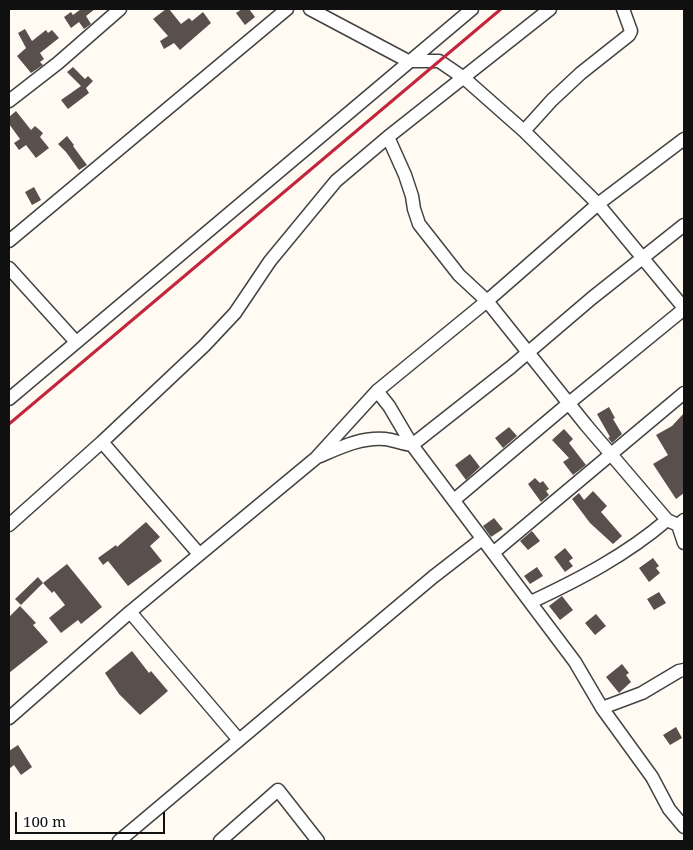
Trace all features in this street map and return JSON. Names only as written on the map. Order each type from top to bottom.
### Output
[{"type":"street","points":[[9,102],[58,63],[120,9]]},
{"type":"street","points":[[9,241],[287,9]]},
{"type":"street","points":[[310,9],[408,61],[439,61],[464,78],[524,132],[598,204],[684,308],[454,500]]},
{"type":"street","points":[[9,399],[472,9]]},
{"type":"street","points":[[9,525],[102,442],[204,346],[235,313],[270,260],[336,181],[388,137],[550,9]]},
{"type":"street","points":[[524,132],[552,100],[629,35],[631,31],[623,9]]},
{"type":"street","points":[[388,137],[405,175],[419,224],[459,275],[487,301],[612,455],[676,522],[684,543]]},
{"type":"street","points":[[9,718],[130,612],[316,458],[377,391],[487,301],[598,204],[684,139]]},
{"type":"street","points":[[412,446],[684,225]]},
{"type":"street","points":[[9,268],[76,342]]},
{"type":"street","points":[[377,391],[390,406],[412,446],[575,662],[602,708],[684,827]]},
{"type":"street","points":[[493,554],[684,393]]},
{"type":"street","points":[[316,458],[349,444],[367,440],[385,439],[412,446]]},
{"type":"street","points":[[102,442],[199,554]]},
{"type":"street","points":[[531,602],[598,569],[676,522]]},
{"type":"street","points":[[119,841],[433,577],[482,539]]},
{"type":"street","points":[[130,612],[239,740]]},
{"type":"street","points":[[602,708],[642,693],[679,671],[684,670]]},
{"type":"street","points":[[220,841],[278,790],[318,841]]},
{"type":"building","points":[[81,9],[95,9],[86,16],[91,24],[84,29],[79,22],[71,28],[64,17],[71,12],[73,15]]},
{"type":"building","points":[[166,9],[169,9],[181,24],[189,18],[192,21],[203,12],[211,23],[180,50],[174,43],[164,49],[160,41],[168,36],[153,19]]},
{"type":"building","points":[[242,9],[249,9],[255,17],[245,25],[236,13]]},
{"type":"building","points":[[25,29],[32,41],[46,30],[48,33],[52,30],[59,38],[40,53],[44,59],[40,62],[43,65],[31,73],[17,56],[26,48],[18,33]]},
{"type":"building","points":[[73,67],[85,79],[88,76],[93,81],[86,88],[89,93],[68,109],[61,100],[81,86],[67,72]]},
{"type":"building","points":[[16,111],[31,130],[35,126],[43,133],[40,137],[49,148],[36,158],[26,145],[19,150],[14,143],[20,139],[9,124],[9,117]]},
{"type":"building","points":[[67,136],[87,165],[79,170],[58,144]]},
{"type":"building","points":[[34,187],[41,200],[32,205],[25,192]]},
{"type":"building","points":[[609,407],[615,418],[613,419],[622,434],[612,443],[597,414]]},
{"type":"building","points":[[684,413],[684,493],[676,499],[653,464],[668,455],[656,435],[672,426]]},
{"type":"building","points":[[509,427],[517,436],[503,448],[495,438]]},
{"type":"building","points":[[564,429],[573,439],[569,443],[586,465],[573,475],[563,462],[569,458],[552,440]]},
{"type":"building","points":[[470,454],[480,467],[466,480],[455,465]]},
{"type":"building","points":[[535,478],[540,483],[543,481],[549,489],[546,491],[549,495],[541,502],[528,484]]},
{"type":"building","points":[[593,491],[607,506],[601,512],[622,536],[613,544],[590,523],[572,499],[579,493],[584,500]]},
{"type":"building","points":[[494,518],[503,529],[491,537],[483,526]]},
{"type":"building","points":[[146,522],[160,537],[150,546],[162,561],[128,586],[108,561],[103,565],[98,558],[116,545],[117,547]]},
{"type":"building","points":[[532,531],[540,541],[528,550],[520,541]]},
{"type":"building","points":[[565,548],[573,558],[569,561],[573,566],[565,572],[554,557]]},
{"type":"building","points":[[653,558],[659,566],[656,568],[660,573],[649,582],[639,568]]},
{"type":"building","points":[[67,564],[102,607],[81,624],[78,620],[61,633],[49,618],[65,605],[54,591],[52,593],[43,583]]},
{"type":"building","points":[[537,567],[543,576],[530,584],[524,576]]},
{"type":"building","points":[[38,577],[43,583],[21,605],[15,599]]},
{"type":"building","points":[[659,592],[666,603],[654,610],[647,599]]},
{"type":"building","points":[[562,596],[573,610],[560,620],[549,606]]},
{"type":"building","points":[[20,606],[36,623],[33,625],[48,642],[9,673],[9,617]]},
{"type":"building","points":[[596,614],[606,626],[595,635],[585,623]]},
{"type":"building","points":[[132,651],[149,673],[151,671],[168,691],[140,715],[119,694],[105,673]]},
{"type":"building","points":[[622,664],[629,673],[626,675],[631,682],[619,693],[606,677]]},
{"type":"building","points":[[676,727],[682,738],[670,745],[663,735]]},
{"type":"building","points":[[18,745],[32,767],[21,775],[14,765],[9,769],[9,751]]},
{"type":"railway","points":[[9,424],[501,9]]}]
